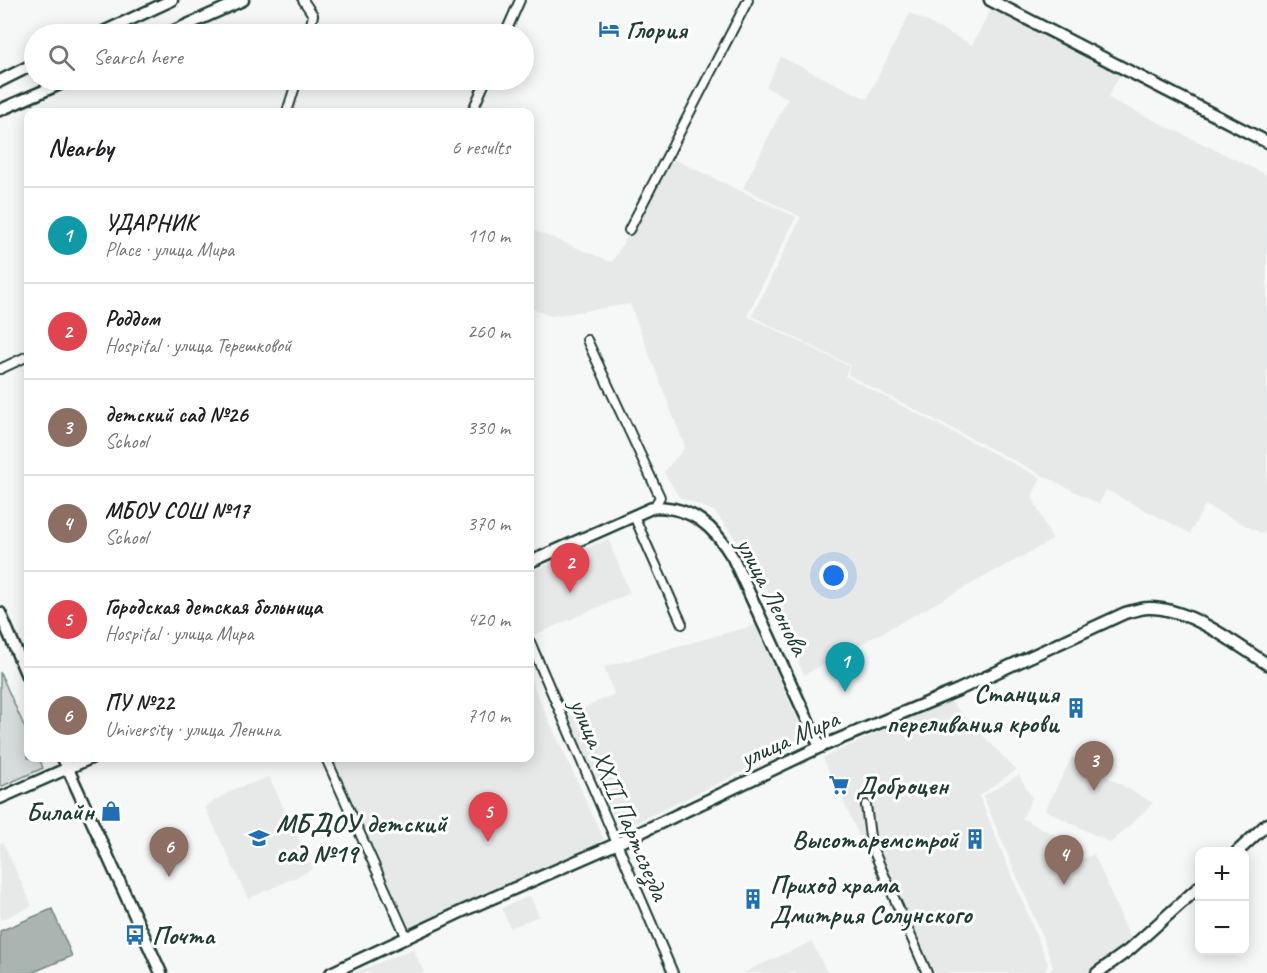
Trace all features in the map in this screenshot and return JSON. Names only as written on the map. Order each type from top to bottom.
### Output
[{"type":"street","points":[[120,24],[172,0]]},
{"type":"street","points":[[189,24],[243,0]]},
{"type":"street","points":[[303,0],[313,15],[311,24]]},
{"type":"street","points":[[509,24],[520,0]]},
{"type":"street","points":[[629,230],[747,0]]},
{"type":"street","points":[[990,0],[1267,142]]},
{"type":"street","points":[[0,81],[24,69]]},
{"type":"street","points":[[0,110],[46,90]]},
{"type":"street","points":[[288,108],[294,90]]},
{"type":"street","points":[[473,108],[481,90]]},
{"type":"street","points":[[534,560],[654,507],[660,497],[587,340]]},
{"type":"street","points":[[0,369],[24,358]]},
{"type":"street","name":"улица Леонова","points":[[654,507],[671,507],[700,519],[725,546],[741,575],[820,747]]},
{"type":"street","points":[[634,516],[682,624]]},
{"type":"street","name":"улица Мира","points":[[331,973],[465,910],[616,844],[820,747],[958,690],[1125,613],[1148,608],[1173,611],[1215,632],[1267,664]]},
{"type":"street","points":[[0,613],[5,636],[24,671]]},
{"type":"street","name":"улица XXII Партсъезда","points":[[534,651],[673,973]]},
{"type":"street","points":[[0,798],[66,762],[161,973]]},
{"type":"street","points":[[328,762],[407,938]]},
{"type":"street","points":[[866,805],[871,845],[927,973]]},
{"type":"street","points":[[1242,847],[1267,824]]},
{"type":"street","points":[[1097,973],[1129,950],[1195,890]]},
{"type":"shaded area","points":[[992,8],[1121,72],[1108,98],[1267,175],[1267,527],[1263,534],[1205,505],[1190,533],[1106,490],[1099,504],[848,375],[850,365],[752,316],[801,217],[743,188],[788,98],[766,87],[781,57],[867,99],[910,13],[972,45]]},
{"type":"shaded area","points":[[673,159],[796,217],[747,316],[849,366],[845,376],[1041,478],[1032,496],[1052,540],[804,675],[755,564],[714,511],[679,497],[664,472],[685,447],[630,304],[551,316],[534,310],[534,231],[612,262]]},
{"type":"shaded area","points":[[608,539],[630,593],[534,635],[534,570]]},
{"type":"shaded area","points":[[755,625],[807,741],[620,830],[568,716],[614,694],[604,667]]},
{"type":"shaded area","points":[[0,672],[24,726],[24,762],[41,762],[43,768],[0,787]]},
{"type":"shaded area","points":[[534,688],[604,840],[409,929],[333,762],[534,762]]},
{"type":"shaded area","points":[[949,700],[1016,770],[979,796],[1048,964],[1044,973],[923,973],[823,758]]},
{"type":"shaded area","points":[[1072,757],[1153,803],[1111,843],[1045,810]]},
{"type":"shaded area","points":[[1019,775],[1032,798],[1022,818],[1064,840],[1076,862],[1094,854],[1132,942],[1090,973],[1049,973],[1053,966],[1043,938],[983,796]]},
{"type":"shaded area","name":"МБДОУ детский сад №19","points":[[269,777],[313,869],[248,899],[205,807],[232,790]]},
{"type":"shaded area","points":[[3,842],[32,906],[0,920],[0,843]]},
{"type":"shaded area","points":[[530,896],[539,916],[510,928],[502,908]]},
{"type":"shaded area","points":[[52,909],[72,956],[31,973],[0,973],[0,931]]},
{"type":"shaded area","points":[[812,942],[827,973],[742,973]]},
{"type":"shaded area","points":[[413,949],[424,973],[354,973]]},
{"type":"place","name":"Глория","points":[[609,29]]},
{"type":"place","name":"Роддом","points":[[570,593]]},
{"type":"place","name":"УДАРНИК","points":[[845,692]]},
{"type":"place","name":"Станция переливания крови","points":[[1076,708]]},
{"type":"place","name":"Доброцен","points":[[839,785]]},
{"type":"place","name":"детский сад №26","points":[[1094,791]]},
{"type":"place","name":"Билайн","points":[[111,811]]},
{"type":"place","name":"МБДОУ детский сад №19","points":[[259,838]]},
{"type":"place","name":"Высотаремстрой","points":[[975,839]]},
{"type":"place","name":"Городская детская больница","points":[[488,842]]},
{"type":"place","name":"ПУ №22","points":[[169,877]]},
{"type":"place","name":"МБОУ СОШ №17","points":[[1064,885]]},
{"type":"place","name":"Приход храма Дмитрия Солунского","points":[[753,899]]},
{"type":"place","name":"Почта","points":[[135,935]]}]
